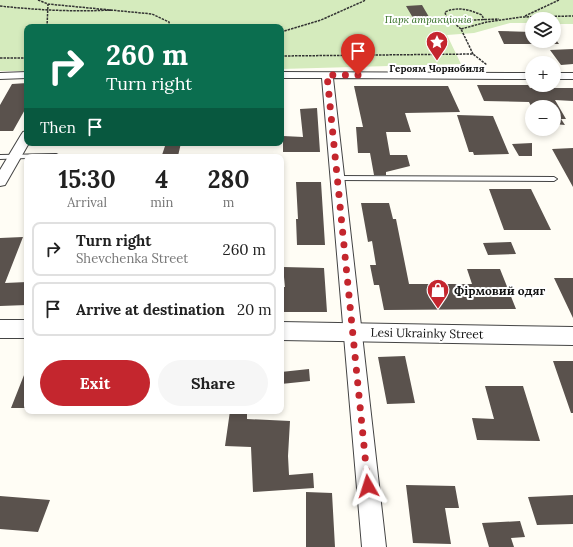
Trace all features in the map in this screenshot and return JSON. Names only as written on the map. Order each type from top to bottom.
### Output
[{"type":"street","points":[[326,68],[374,547]]},
{"type":"street","points":[[284,75],[326,68],[525,76]]},
{"type":"street","points":[[0,76],[24,76]]},
{"type":"street","points":[[561,76],[573,76]]},
{"type":"street","points":[[0,182],[24,140]]},
{"type":"street","points":[[0,329],[24,330]]},
{"type":"street","name":"Lesi Ukrainky Street","points":[[284,331],[573,336]]},
{"type":"lane","points":[[0,157],[24,157]]},
{"type":"lane","points":[[338,178],[554,178]]},
{"type":"path","points":[[38,0],[48,4],[152,14],[169,22],[169,24]]},
{"type":"path","points":[[284,31],[321,20],[366,0]]},
{"type":"path","points":[[461,30],[487,22],[516,18],[560,0]]},
{"type":"path","points":[[47,24],[48,4]]},
{"type":"path","points":[[0,6],[48,11],[80,12],[120,10]]},
{"type":"path","points":[[487,22],[483,19],[482,15],[462,8],[451,9],[445,12],[446,16],[461,30],[473,54],[487,65]]},
{"type":"path","points":[[522,16],[573,16]]},
{"type":"path","points":[[397,23],[452,22],[516,18]]},
{"type":"path","points":[[284,56],[473,54]]},
{"type":"path","points":[[324,56],[326,68]]},
{"type":"path","points":[[0,58],[24,58]]},
{"type":"green space","name":"Парк атракціонів","points":[[0,0],[573,0],[573,24],[561,24],[561,12],[525,12],[525,23],[510,23],[474,33],[447,35],[461,64],[284,69],[284,24],[24,24],[24,71],[0,71]]},
{"type":"building","points":[[422,5],[429,17],[413,18],[406,6]]},
{"type":"building","points":[[498,31],[525,32],[525,44],[504,44]]},
{"type":"building","points":[[573,49],[573,64],[561,65],[561,56],[554,56],[550,50]]},
{"type":"building","points":[[24,83],[24,111],[13,131],[0,131],[0,105],[12,84]]},
{"type":"building","points":[[477,85],[525,85],[525,92],[561,92],[561,88],[573,88],[573,101],[484,101]]},
{"type":"building","points":[[354,86],[448,86],[460,112],[405,113],[411,132],[386,132],[390,155],[407,155],[410,166],[386,172],[386,175],[374,175],[370,153],[358,153],[356,127],[363,127]]},
{"type":"building","points":[[317,108],[320,152],[283,152],[284,136],[303,137],[300,109]]},
{"type":"building","points":[[561,110],[566,119],[561,119]]},
{"type":"building","points":[[457,115],[493,116],[509,154],[474,155],[473,152],[469,152]]},
{"type":"building","points":[[561,119],[565,125],[561,125]]},
{"type":"building","points":[[532,143],[532,156],[519,156],[512,144]]},
{"type":"building","points":[[165,146],[180,146],[178,154],[162,154]]},
{"type":"building","points":[[573,148],[573,187],[552,149]]},
{"type":"building","points":[[296,182],[321,182],[325,245],[297,245],[296,219],[298,219]]},
{"type":"building","points":[[489,189],[531,189],[551,230],[504,230]]},
{"type":"building","points":[[361,203],[389,203],[393,219],[396,219],[409,284],[472,284],[467,269],[500,269],[516,309],[384,310],[379,285],[374,285],[370,265],[376,265],[372,241],[368,242]]},
{"type":"building","points":[[23,237],[5,283],[24,282],[24,305],[0,306],[0,238]]},
{"type":"building","points":[[511,242],[516,254],[488,255],[483,243]]},
{"type":"building","points":[[284,267],[324,268],[327,312],[284,312]]},
{"type":"building","points":[[554,278],[573,278],[573,318]]},
{"type":"building","points":[[405,356],[415,403],[387,404],[378,357]]},
{"type":"building","points":[[553,361],[573,361],[573,413],[571,413]]},
{"type":"building","points":[[309,369],[310,381],[284,384],[284,372]]},
{"type":"building","points":[[24,375],[24,408],[11,408]]},
{"type":"building","points":[[485,386],[523,386],[540,441],[477,440],[472,418],[494,419]]},
{"type":"building","points":[[230,414],[247,414],[247,419],[290,421],[288,456],[289,475],[313,473],[314,488],[253,492],[251,447],[225,446]]},
{"type":"building","points":[[406,485],[455,486],[459,508],[445,508],[451,544],[413,543]]},
{"type":"building","points":[[306,492],[332,493],[335,547],[306,547]]},
{"type":"building","points":[[573,495],[573,524],[537,525],[528,497]]},
{"type":"building","points":[[0,496],[50,500],[38,532],[0,529]]},
{"type":"building","points":[[520,521],[525,537],[511,538],[514,547],[489,547],[482,523]]},
{"type":"place","name":"Героям Чорнобиля","points":[[437,62]]},
{"type":"place","name":"Фірмовий одяг","points":[[438,310]]},
{"type":"route","points":[[358,75],[327,75],[368,486]]}]
